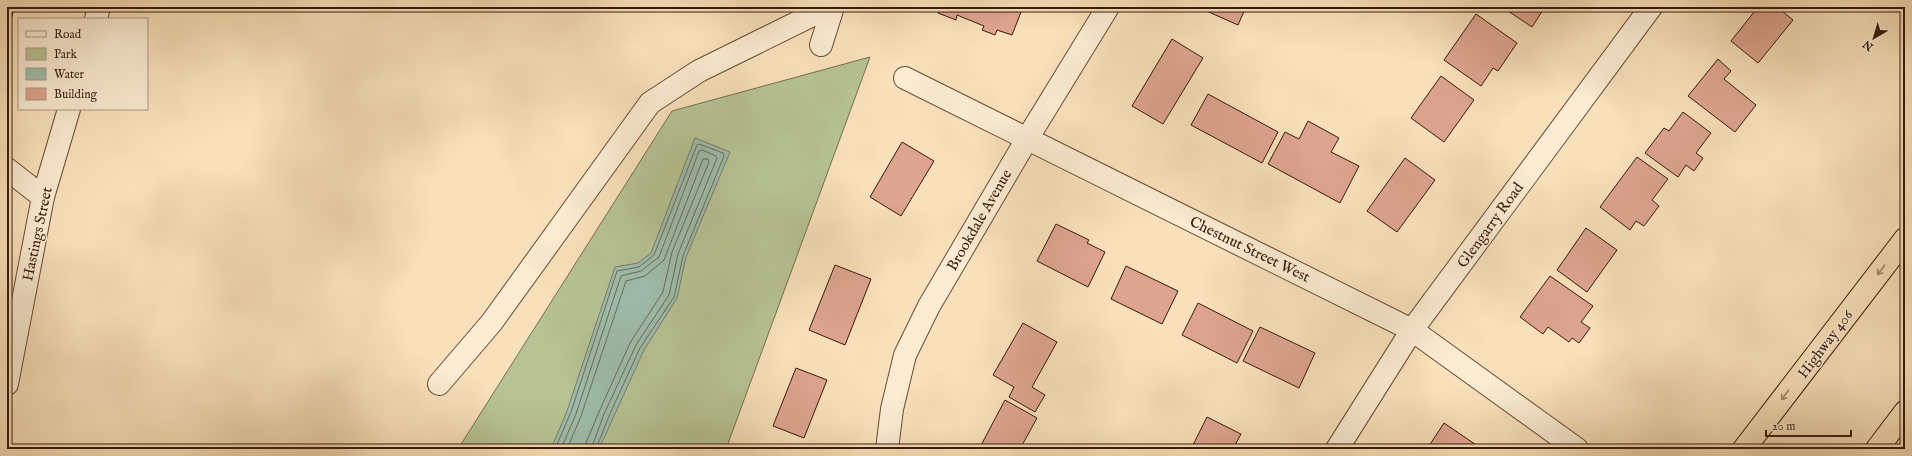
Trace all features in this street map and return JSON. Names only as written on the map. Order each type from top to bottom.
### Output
[{"type":"highway","name":"Highway 406","points":[[1744,449],[1905,239]]},
{"type":"highway","points":[[1877,449],[1905,412]]},
{"type":"street","points":[[96,18],[99,7]]},
{"type":"street","points":[[439,384],[492,322],[650,103],[699,71],[829,7]]},
{"type":"street","points":[[821,45],[833,7]]},
{"type":"street","name":"Brookdale Avenue","points":[[888,449],[892,409],[905,355],[929,306],[1027,139],[1108,7]]},
{"type":"street","name":"Glengarry Road","points":[[1337,449],[1412,330],[1651,7]]},
{"type":"street","name":"Chestnut Street West","points":[[905,78],[1412,330],[1576,449]]},
{"type":"street","name":"Hastings Street","points":[[7,384],[44,197],[69,110]]},
{"type":"street","points":[[7,169],[44,197]]},
{"type":"green space","points":[[870,57],[726,449],[458,449],[672,111]]},
{"type":"water","points":[[695,138],[730,152],[686,257],[677,298],[644,350],[599,449],[551,449],[567,411],[615,267],[638,263],[651,253]]},
{"type":"building","points":[[7,7],[14,7],[7,41]]},
{"type":"building","points":[[937,7],[1023,7],[1012,35],[997,30],[995,35],[982,30],[984,26],[957,15],[956,20],[938,13],[940,8]]},
{"type":"building","points":[[1203,7],[1246,7],[1238,25],[1202,9]]},
{"type":"building","points":[[1502,7],[1545,7],[1532,27]]},
{"type":"building","points":[[1758,7],[1777,7],[1793,20],[1758,63],[1731,41]]},
{"type":"building","points":[[1476,14],[1517,43],[1498,71],[1493,68],[1481,86],[1444,60]]},
{"type":"building","points":[[1172,39],[1203,58],[1163,124],[1132,106]]},
{"type":"building","points":[[1718,59],[1731,71],[1724,79],[1756,105],[1735,132],[1688,96]]},
{"type":"building","points":[[1441,76],[1474,100],[1444,142],[1411,118]]},
{"type":"building","points":[[1208,94],[1278,132],[1262,163],[1191,125]]},
{"type":"building","points":[[1683,112],[1711,133],[1696,153],[1703,158],[1694,171],[1686,165],[1678,177],[1645,153],[1664,128],[1669,131]]},
{"type":"building","points":[[1308,121],[1339,138],[1331,152],[1359,166],[1340,203],[1268,164],[1285,132],[1299,139]]},
{"type":"building","points":[[902,142],[934,161],[901,216],[870,197]]},
{"type":"building","points":[[1637,157],[1668,179],[1652,200],[1659,206],[1644,226],[1636,221],[1630,230],[1600,207]]},
{"type":"building","points":[[1405,158],[1435,180],[1397,232],[1367,211]]},
{"type":"building","points":[[1056,224],[1089,240],[1087,243],[1105,252],[1088,287],[1037,261]]},
{"type":"building","points":[[1586,228],[1617,250],[1587,292],[1557,270]]},
{"type":"building","points":[[835,265],[871,279],[845,345],[809,330]]},
{"type":"building","points":[[1126,266],[1178,291],[1162,324],[1111,299]]},
{"type":"building","points":[[1550,276],[1593,306],[1581,322],[1590,328],[1579,343],[1572,338],[1569,342],[1548,327],[1543,334],[1520,317]]},
{"type":"building","points":[[1198,303],[1253,331],[1237,363],[1182,335]]},
{"type":"building","points":[[1023,323],[1057,342],[1032,387],[1045,395],[1035,412],[1009,397],[1014,387],[993,375]]},
{"type":"building","points":[[1260,327],[1315,353],[1299,388],[1243,361]]},
{"type":"building","points":[[796,368],[827,380],[804,438],[773,426]]},
{"type":"building","points":[[1005,400],[1037,418],[1020,449],[979,449]]},
{"type":"building","points":[[1207,417],[1241,434],[1233,449],[1191,449]]},
{"type":"building","points":[[1444,423],[1482,449],[1427,449]]}]
